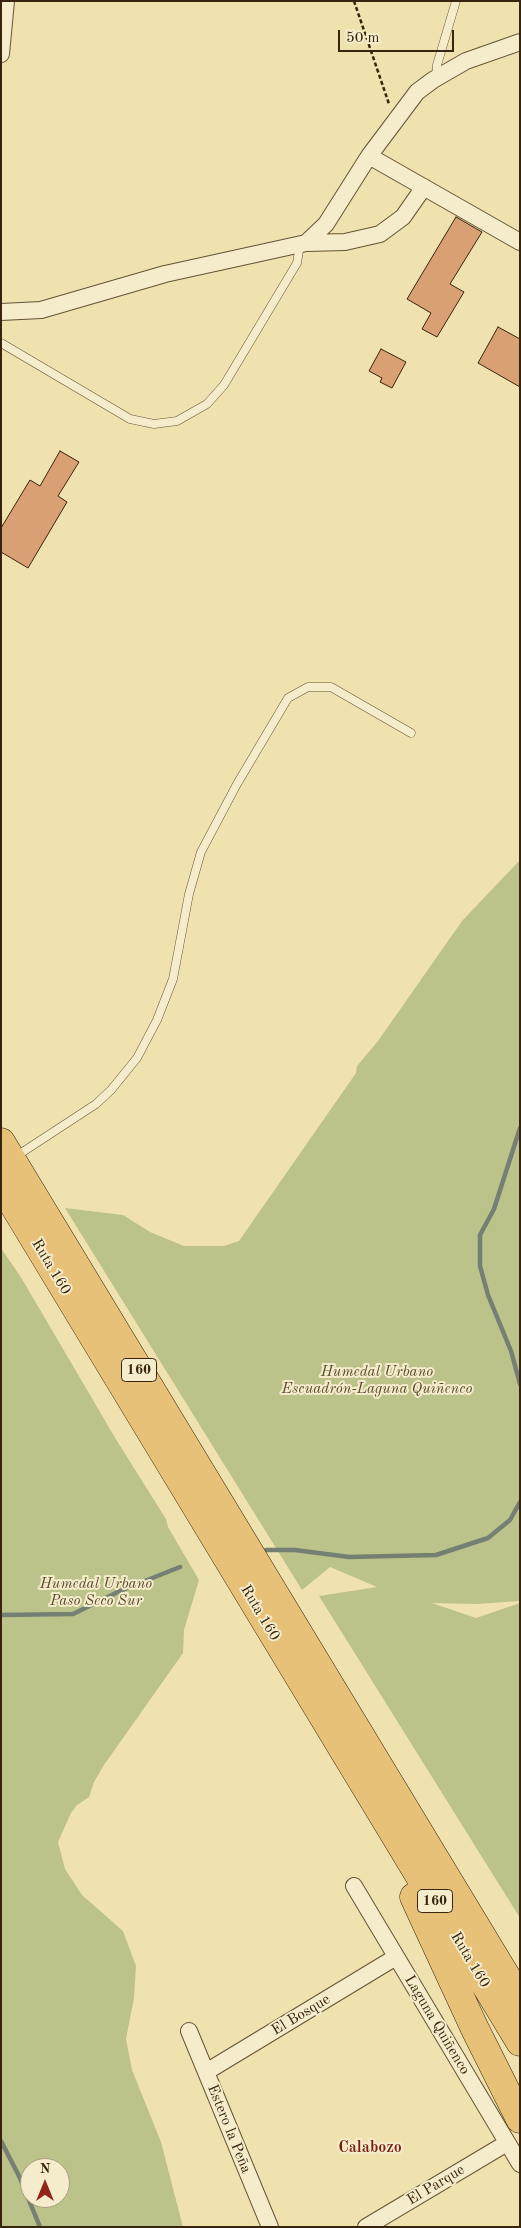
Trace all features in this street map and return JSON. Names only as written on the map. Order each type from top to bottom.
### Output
[{"type":"highway","name":"Ruta 160","points":[[6,1150],[520,1999]]},
{"type":"highway","name":"Ruta 160","points":[[1,1184],[520,2042]]},
{"type":"highway","points":[[350,1760],[479,2038],[520,2118]]},
{"type":"highway","points":[[404,1806],[520,1963]]},
{"type":"street","points":[[1,54],[6,1]]},
{"type":"street","points":[[303,243],[326,224],[369,156],[417,92],[466,60],[520,42]]},
{"type":"street","points":[[369,156],[520,242]]},
{"type":"street","points":[[1,312],[41,310],[165,274],[303,243],[345,242],[380,234],[403,217],[424,187]]},
{"type":"street","name":"Laguna Quiñenco","points":[[354,1886],[520,2164]]},
{"type":"street","name":"El Bosque","points":[[206,2072],[396,1958]]},
{"type":"street","name":"Estero la Peña","points":[[189,2031],[270,2227]]},
{"type":"street","name":"El Parque","points":[[366,2227],[507,2143]]},
{"type":"lane","points":[[436,78],[437,65],[456,1]]},
{"type":"lane","points":[[1,343],[130,419],[154,424],[177,421],[207,404],[224,385],[297,263],[303,243]]},
{"type":"lane","points":[[6,1150],[96,1104],[111,1090],[137,1058],[157,1020],[173,979],[189,894],[201,852],[236,784],[288,698],[308,686],[332,687],[411,733]]},
{"type":"path","points":[[354,1],[377,63],[394,122]]},
{"type":"green space","name":"Humedal Urbano Escuadrón-Laguna Quiñenco","points":[[520,860],[520,1601],[476,1604],[432,1603],[476,1618],[520,1603],[520,1918],[319,1596],[377,1587],[330,1567],[302,1590],[65,1208],[123,1215],[150,1232],[184,1246],[224,1246],[239,1241],[356,1073],[357,1066],[378,1041],[462,921]]},
{"type":"green space","name":"Humedal Urbano Paso Seco Sur","points":[[1,1248],[22,1279],[117,1441],[166,1519],[168,1527],[199,1580],[184,1630],[183,1653],[104,1765],[94,1782],[89,1797],[77,1805],[71,1813],[58,1842],[65,1869],[82,1895],[123,1931],[136,1966],[134,1998],[126,2039],[132,2070],[161,2142],[183,2227],[1,2227]]},
{"type":"building","points":[[456,217],[482,232],[450,284],[464,292],[437,337],[422,329],[431,313],[407,299]]},
{"type":"building","points":[[498,327],[520,339],[520,387],[478,363]]},
{"type":"building","points":[[381,349],[406,362],[392,388],[380,382],[382,378],[369,371]]},
{"type":"building","points":[[60,451],[79,462],[58,496],[67,502],[28,568],[1,552],[1,528],[30,480],[40,486]]},
{"type":"waterway","points":[[520,1128],[494,1209],[480,1235],[480,1266],[488,1295],[511,1351],[520,1384]]},
{"type":"waterway","points":[[266,1550],[295,1550],[349,1557],[436,1555],[488,1538],[510,1520],[520,1502]]},
{"type":"waterway","points":[[1,1615],[73,1614],[122,1590],[180,1567]]},
{"type":"waterway","points":[[1,2141],[19,2176],[40,2227]]},
{"type":"district","name":"Calabozo","points":[[370,2148]]}]
